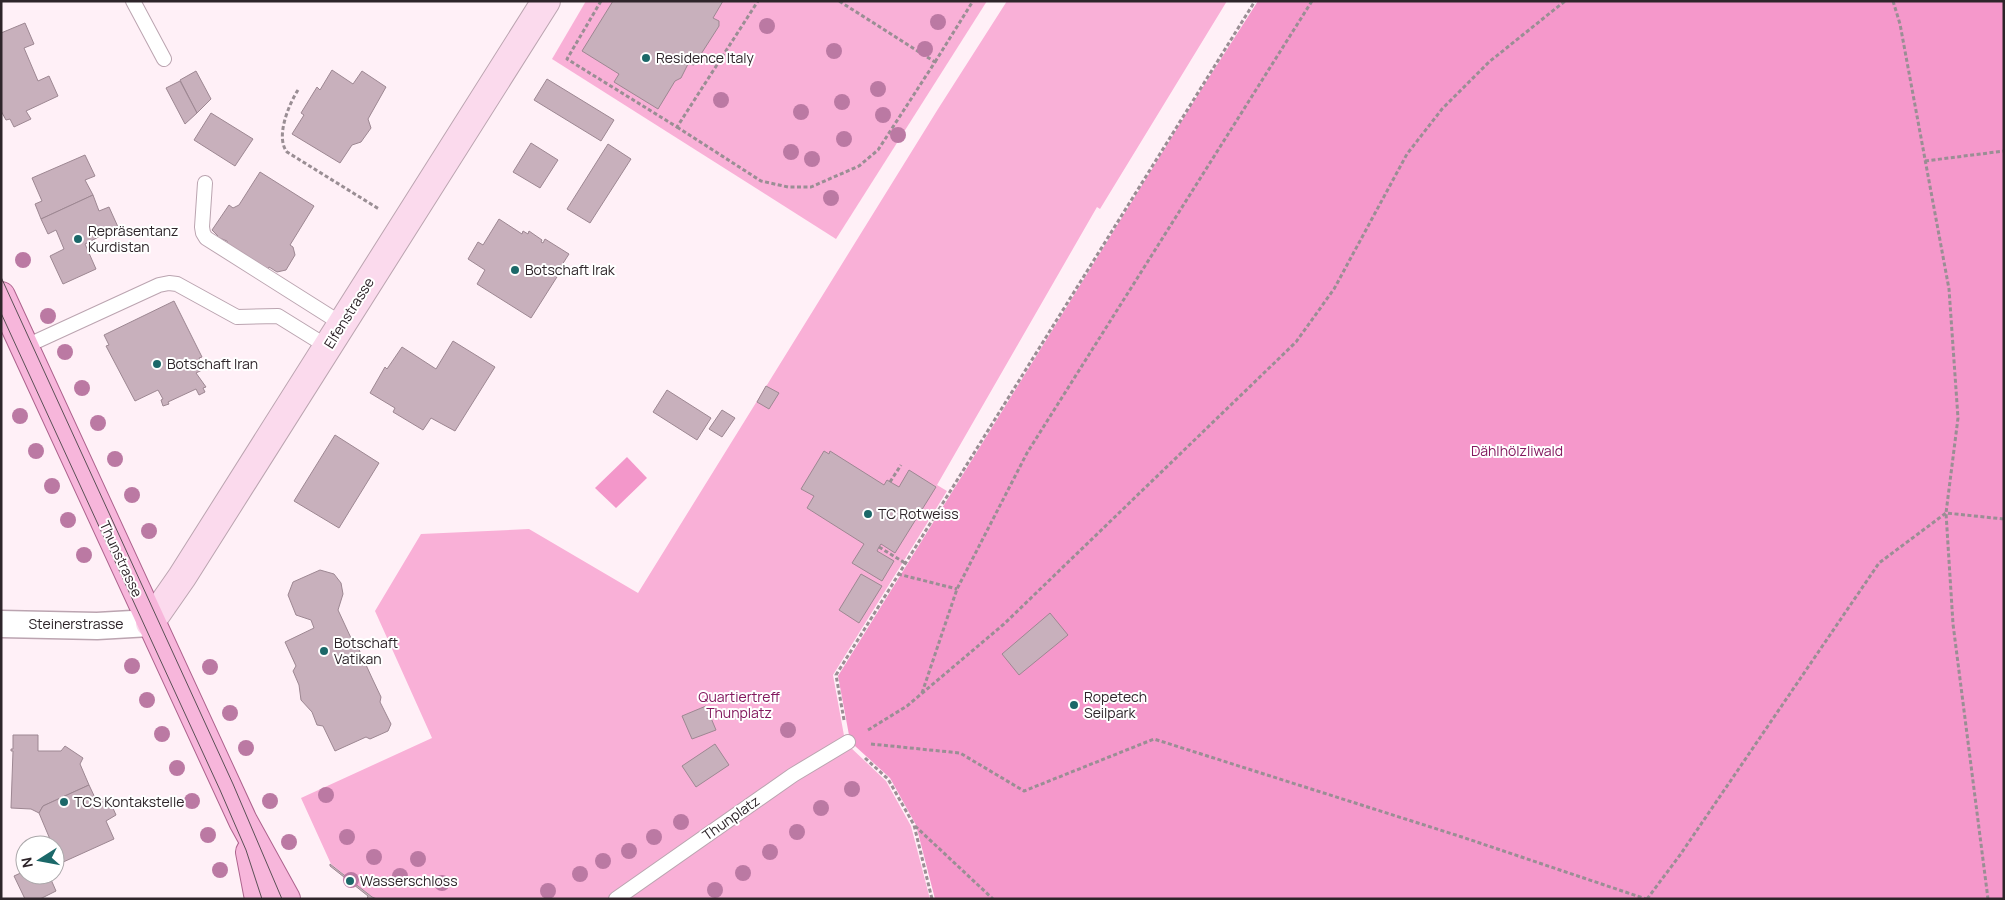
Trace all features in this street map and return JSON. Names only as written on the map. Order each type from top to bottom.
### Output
[{"type":"main road","name":"Thunstrasse","points":[[1,296],[150,624],[243,821],[286,899]]},
{"type":"main road","name":"Thunstrasse","points":[[243,821],[257,881],[259,899]]},
{"type":"street","name":"Elfenstrasse","points":[[150,624],[182,577],[546,1]]},
{"type":"street","name":"Steinerstrasse","points":[[1,624],[97,626],[150,624]]},
{"type":"lane","points":[[133,1],[164,59]]},
{"type":"lane","points":[[205,183],[202,227],[206,238],[342,324]]},
{"type":"lane","points":[[24,347],[169,282],[177,284],[237,317],[278,316],[328,347]]},
{"type":"lane","name":"Thunplatz","points":[[616,899],[793,775],[848,742]]},
{"type":"lane","points":[[243,821],[273,899]]},
{"type":"path","points":[[602,1],[567,59],[761,181],[788,187],[811,187],[860,166],[878,150],[973,1]]},
{"type":"path","points":[[677,127],[758,1]]},
{"type":"path","points":[[839,1],[935,62]]},
{"type":"path","points":[[932,899],[914,825],[888,779],[848,742],[836,676],[1255,1]]},
{"type":"path","points":[[922,693],[957,589],[1027,453],[1312,1]]},
{"type":"path","points":[[848,742],[906,706],[1004,624],[1296,342],[1334,288],[1407,154],[1442,109],[1489,62],[1565,1]]},
{"type":"path","points":[[1893,1],[1900,24],[1948,289],[1958,418],[1946,513],[1953,624],[1988,899]]},
{"type":"path","points":[[298,90],[288,106],[282,140],[284,149],[374,206]]},
{"type":"path","points":[[1925,161],[2004,151]]},
{"type":"path","points":[[890,482],[901,466]]},
{"type":"path","points":[[848,742],[960,753],[1024,791],[1154,739],[1462,837],[1647,899],[1680,855],[1879,563],[1946,513],[2004,519]]},
{"type":"path","points":[[879,548],[905,563]]},
{"type":"path","points":[[898,574],[957,589]]},
{"type":"path","points":[[914,825],[993,899]]},
{"type":"green space","points":[[586,1],[987,1],[836,239],[552,59]]},
{"type":"green space","name":"Quartiertreff Thunplatz","points":[[1007,1],[1227,1],[1100,209],[1097,207],[937,485],[947,491],[833,675],[845,741],[886,781],[911,826],[930,899],[378,899],[372,897],[331,864],[301,798],[432,738],[375,611],[421,534],[529,529],[638,593]]},
{"type":"green space","name":"Dählhölzliwald","points":[[1258,1],[2004,1],[2004,899],[935,899],[916,825],[890,778],[855,746],[849,735],[838,676]]},
{"type":"shaded area","points":[[627,457],[647,478],[616,508],[595,488]]},
{"type":"building","name":"Residence Italy","points":[[613,1],[723,1],[713,18],[719,21],[719,26],[694,65],[688,64],[681,78],[675,81],[658,109],[614,82],[619,74],[582,51]]},
{"type":"building","points":[[25,23],[34,44],[24,48],[38,81],[49,76],[58,96],[26,111],[31,119],[14,127],[10,119],[6,120],[1,111],[1,33]]},
{"type":"building","points":[[332,70],[353,84],[362,71],[386,87],[368,119],[371,128],[361,142],[352,145],[340,163],[292,134],[304,115],[301,113],[317,87],[320,90]]},
{"type":"building","points":[[196,71],[211,99],[197,113],[180,80]]},
{"type":"building","points":[[547,79],[614,120],[601,141],[534,100]]},
{"type":"building","points":[[180,81],[197,113],[185,124],[166,88]]},
{"type":"building","points":[[211,113],[253,139],[235,166],[194,140]]},
{"type":"building","points":[[531,143],[558,160],[540,188],[513,172]]},
{"type":"building","points":[[608,144],[631,159],[590,223],[567,209]]},
{"type":"building","points":[[85,155],[95,176],[85,180],[93,195],[41,219],[35,204],[42,201],[32,178]]},
{"type":"building","points":[[260,172],[314,206],[290,245],[293,247],[295,255],[286,270],[277,272],[269,267],[268,269],[228,244],[227,241],[217,237],[212,230],[229,205],[233,208],[239,205]]},
{"type":"building","name":"Repräsentanz Kurdistan","points":[[93,195],[99,211],[109,207],[118,227],[85,244],[96,269],[63,284],[50,256],[64,249],[56,230],[48,234],[41,219]]},
{"type":"building","points":[[499,219],[522,234],[523,231],[528,234],[529,231],[542,240],[541,242],[543,243],[545,239],[569,254],[560,268],[562,269],[531,318],[477,284],[485,270],[468,259],[478,242],[483,245]]},
{"type":"building","points":[[174,301],[202,357],[199,358],[204,369],[196,373],[206,387],[203,388],[205,392],[199,395],[196,389],[163,406],[161,400],[163,399],[158,390],[135,401],[106,346],[109,345],[104,335]]},
{"type":"building","points":[[453,341],[495,367],[455,431],[431,418],[423,430],[393,412],[395,408],[370,393],[385,367],[387,369],[402,347],[436,369]]},
{"type":"building","points":[[766,386],[779,393],[769,409],[757,402]]},
{"type":"building","points":[[667,390],[711,418],[697,440],[653,412]]},
{"type":"building","points":[[722,410],[735,418],[722,437],[709,429]]},
{"type":"building","points":[[335,435],[379,463],[339,528],[294,501]]},
{"type":"building","name":"TC Rotweiss","points":[[824,451],[829,454],[830,451],[884,485],[887,480],[899,487],[909,470],[936,487],[895,553],[881,544],[879,547],[877,551],[894,561],[882,581],[852,563],[864,544],[807,508],[814,496],[801,489]]},
{"type":"building","name":"Botschaft Vatikan","points":[[320,570],[334,574],[341,583],[343,594],[338,610],[351,638],[355,641],[381,697],[380,702],[391,724],[388,731],[370,739],[366,737],[335,751],[323,726],[317,725],[312,712],[301,700],[299,685],[293,671],[296,666],[285,642],[314,628],[311,620],[296,615],[288,595],[293,582]]},
{"type":"building","points":[[861,574],[882,586],[859,623],[839,610]]},
{"type":"building","points":[[1050,613],[1068,635],[1019,675],[1002,654]]},
{"type":"building","points":[[706,706],[716,730],[692,739],[682,716]]},
{"type":"building","points":[[13,735],[38,735],[38,751],[61,751],[65,746],[83,758],[80,764],[89,785],[43,806],[39,813],[31,809],[11,808],[13,751],[11,749],[13,749]]},
{"type":"building","points":[[715,744],[729,765],[696,787],[682,766]]},
{"type":"building","points":[[89,785],[97,802],[108,797],[116,815],[106,821],[114,839],[65,861],[65,835],[48,835],[39,813],[43,806]]},
{"type":"building","name":"Wasserschloss","points":[[330,864],[377,899],[367,899],[368,896],[330,866]]},
{"type":"building","points":[[18,885],[53,885],[56,891],[40,899],[25,899]]},
{"type":"tram line","points":[[1,277],[233,784],[282,899]]},
{"type":"tram line","points":[[1,313],[220,790],[246,850],[262,899]]},
{"type":"place","name":"Residence Italy","points":[[646,58]]},
{"type":"place","name":"Repräsentanz Kurdistan","points":[[78,239]]},
{"type":"place","name":"Botschaft Irak","points":[[515,270]]},
{"type":"place","name":"Botschaft Iran","points":[[157,364]]},
{"type":"place","name":"TC Rotweiss","points":[[868,514]]},
{"type":"place","name":"Botschaft Vatikan","points":[[324,651]]},
{"type":"place","name":"Ropetech Seilpark","points":[[1074,705]]},
{"type":"place","name":"TCS Kontakstelle","points":[[64,802]]},
{"type":"place","name":"Wasserschloss","points":[[350,881]]}]
